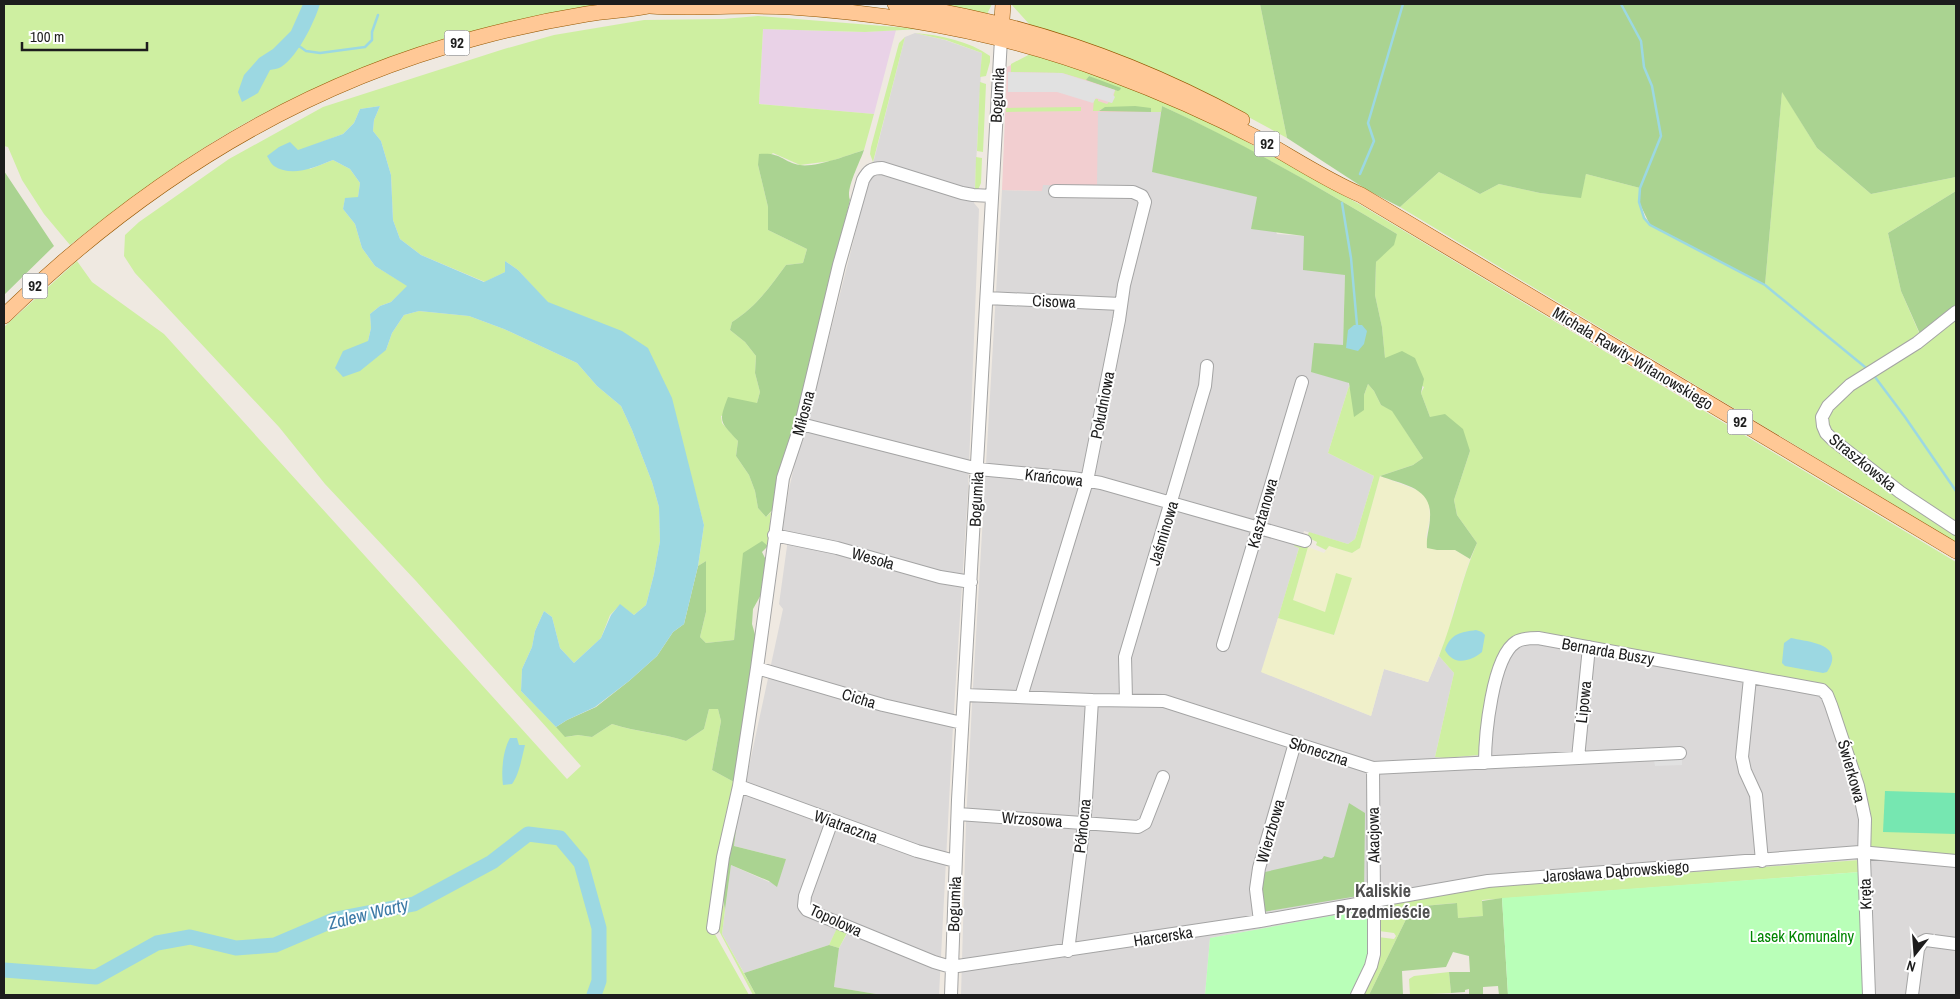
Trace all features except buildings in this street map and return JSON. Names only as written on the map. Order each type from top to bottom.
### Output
[{"type":"main road","name":"Michała Rawity-Witanowskiego","points":[[895,4],[957,15],[1001,32]]},
{"type":"main road","name":"Bogumiła","points":[[1001,32],[1003,4]]},
{"type":"main road","name":"Michała Rawity-Witanowskiego","points":[[654,5],[790,7],[900,18],[1001,32],[1085,50],[1116,61],[1174,86],[1269,136],[1347,183],[1361,195],[1956,551]]},
{"type":"main road","name":"92","points":[[4,316],[99,230],[160,185],[220,146],[300,104],[365,75],[428,52],[497,32],[568,17],[654,5]]},
{"type":"street","name":"Bogumiła","points":[[950,995],[962,723],[978,469],[1001,32]]},
{"type":"street","name":"Miłosna","points":[[713,928],[723,857],[739,786],[783,478],[801,424],[839,265],[859,191],[867,172],[874,168],[882,168],[973,195],[992,196]]},
{"type":"street","name":"Południowa","points":[[1021,697],[1087,481],[1124,285],[1143,210],[1144,199],[1133,192],[1055,191]]},
{"type":"street","name":"Cisowa","points":[[987,298],[1121,304]]},
{"type":"street","name":"Straszkowska","points":[[1956,312],[1917,343],[1850,386],[1825,410],[1822,421],[1826,433],[1833,440],[1900,492],[1956,530]]},
{"type":"street","name":"Jaśminowa","points":[[1126,700],[1125,658],[1205,386],[1207,366]]},
{"type":"street","name":"Kasztanowa","points":[[1223,645],[1302,382]]},
{"type":"street","name":"Krańcowa","points":[[801,424],[978,469],[1087,481],[1305,540]]},
{"type":"street","name":"Wesoła","points":[[774,535],[837,548],[940,577],[971,582]]},
{"type":"street","name":"Bernarda Buszy","points":[[1485,763],[1486,737],[1496,676],[1502,659],[1511,645],[1517,641],[1532,638],[1589,647],[1750,678],[1808,686],[1825,692]]},
{"type":"street","name":"Lipowa","points":[[1578,758],[1589,647]]},
{"type":"street","name":"Cicha","points":[[757,668],[883,705],[962,723]]},
{"type":"street","points":[[1750,678],[1742,756],[1743,765],[1756,796],[1762,861]]},
{"type":"street","name":"Świerkowa","points":[[1825,692],[1858,786],[1865,819],[1864,853]]},
{"type":"street","name":"Słoneczna","points":[[964,695],[1164,701],[1373,768],[1680,753]]},
{"type":"street","name":"Północna","points":[[1068,951],[1083,823],[1092,700]]},
{"type":"street","name":"Wierzbowa","points":[[1260,921],[1256,889],[1259,868],[1295,743]]},
{"type":"street","name":"Akacjowa","points":[[1373,768],[1374,901]]},
{"type":"street","name":"Wrzosowa","points":[[958,814],[1143,826],[1164,777]]},
{"type":"street","name":"Wiatraczna","points":[[739,786],[917,851],[955,861]]},
{"type":"street","name":"Topolowa","points":[[832,821],[804,896],[804,906],[807,910],[934,962],[952,967]]},
{"type":"street","name":"Jarosława Dąbrowskiego","points":[[1374,901],[1488,881],[1864,853],[1956,860]]},
{"type":"street","name":"Kręta","points":[[1864,853],[1869,995]]},
{"type":"street","points":[[1357,995],[1371,966],[1374,954],[1374,901]]},
{"type":"street","name":"Harcerska","points":[[952,967],[1260,921],[1374,901]]},
{"type":"street","points":[[1912,995],[1918,949],[1922,942],[1926,940],[1956,944]]},
{"type":"shaded area","points":[[763,29],[865,32],[896,30],[874,114],[759,104]]},
{"type":"shaded area","points":[[915,33],[945,40],[982,53],[974,203],[979,209],[968,491],[939,995],[882,995],[834,987],[839,948],[848,932],[838,927],[829,945],[744,973],[722,934],[731,865],[769,882],[786,859],[734,846],[737,822],[783,609],[779,604],[788,539],[782,533],[796,458],[803,440],[905,37]]},
{"type":"shaded area","points":[[1011,65],[1080,73],[1161,112],[1098,112],[1097,186],[1043,185],[1042,191],[1002,190],[1007,67]]},
{"type":"shaded area","points":[[1008,72],[1062,73],[1115,90],[1113,95],[1115,97],[1112,103],[1096,98],[1093,103],[1057,92],[1008,92]]},
{"type":"shaded area","points":[[1097,112],[1161,112],[1153,172],[1258,197],[1277,234],[1305,236],[1345,275],[1343,346],[1349,386],[1328,453],[1374,476],[1355,539],[1348,544],[1304,531],[1262,672],[1371,716],[1384,669],[1428,682],[1439,656],[1454,673],[1435,757],[1445,758],[1479,755],[1488,689],[1516,639],[1816,686],[1956,857],[1956,995],[1866,995],[1859,860],[1462,890],[1366,910],[1210,938],[1205,995],[961,995],[966,822],[972,704],[1002,190],[1042,191],[1042,185]]},
{"type":"shaded area","points":[[1682,757],[1682,765],[1655,766],[1654,760]]},
{"type":"green space","points":[[4,4],[615,4],[470,32],[417,48],[321,85],[260,115],[202,149],[135,195],[70,245],[44,214],[22,180],[8,147],[4,146]]},
{"type":"green space","points":[[918,4],[992,4],[987,14],[982,15]]},
{"type":"green space","points":[[1011,4],[1260,4],[1287,138],[1230,107],[1030,25]]},
{"type":"green space","points":[[1260,4],[1956,4],[1956,177],[1871,194],[1817,148],[1782,92],[1765,285],[1650,225],[1639,202],[1640,188],[1586,174],[1581,198],[1540,193],[1499,184],[1480,194],[1439,172],[1400,207],[1367,190],[1287,138]]},
{"type":"green space","points":[[758,16],[921,29],[865,32],[763,29],[759,104],[874,114],[864,150],[831,161],[800,165],[773,153],[758,165],[768,207],[768,230],[807,249],[803,263],[786,265],[755,304],[732,322],[730,330],[745,342],[756,356],[755,373],[760,392],[757,403],[721,416],[722,423],[738,441],[736,456],[749,475],[755,491],[758,508],[766,517],[771,512],[768,546],[762,542],[741,581],[734,640],[706,643],[700,637],[706,612],[706,561],[698,566],[704,525],[693,484],[579,316],[547,302],[518,270],[505,261],[505,272],[485,282],[421,255],[400,239],[393,220],[391,175],[381,141],[373,131],[374,120],[380,106],[360,109],[354,123],[343,134],[298,151],[310,169],[333,160],[350,169],[360,183],[358,198],[345,199],[343,209],[355,224],[362,248],[375,266],[408,286],[391,302],[380,306],[370,314],[371,328],[368,341],[386,350],[392,333],[404,315],[419,311],[469,316],[504,329],[577,363],[597,386],[621,406],[652,482],[659,507],[660,541],[646,605],[634,615],[620,605],[610,615],[601,638],[574,663],[560,648],[552,617],[544,611],[535,631],[532,647],[522,669],[521,691],[566,737],[578,735],[592,737],[612,724],[686,741],[704,729],[709,709],[718,709],[721,721],[712,770],[734,782],[712,929],[749,995],[4,995],[4,327],[77,261],[92,282],[164,334],[567,779],[581,766],[416,581],[325,484],[279,427],[135,273],[124,256],[125,235],[139,222],[229,159],[323,107],[504,49],[554,35],[644,20],[723,19]]},
{"type":"green space","points":[[915,33],[954,40],[982,51],[990,56],[986,76],[980,77],[982,53],[946,40]]},
{"type":"green space","points":[[905,37],[873,162],[870,154],[871,147],[899,43]]},
{"type":"green space","points":[[1036,51],[1204,118],[1359,204],[1956,562],[1956,857],[1868,849],[1830,694],[1539,636],[1510,643],[1479,755],[1435,757],[1454,673],[1439,656],[1466,571],[1477,543],[1457,515],[1454,500],[1470,451],[1430,417],[1421,393],[1424,387],[1385,359],[1382,327],[1375,295],[1376,262],[1397,234],[1281,167],[1162,106],[1161,112],[1151,112],[1150,108],[1101,109],[1093,111],[1094,99],[1107,104],[1109,102],[1112,103],[1115,90],[1118,91],[1089,76],[1086,80],[1062,73],[1011,72],[1011,64]]},
{"type":"green space","points":[[1089,76],[1121,88],[1118,91],[1086,80]]},
{"type":"green space","points":[[980,82],[986,84],[983,152],[977,151]]},
{"type":"green space","points":[[1782,91],[1817,148],[1871,194],[1956,177],[1956,191],[1888,233],[1901,291],[1920,335],[1956,308],[1956,526],[1898,486],[1827,429],[1828,414],[1850,385],[1819,424],[1956,533],[1956,542],[1400,207],[1439,172],[1480,194],[1499,184],[1540,193],[1580,197],[1586,174],[1640,188],[1641,207],[1650,225],[1765,285]]},
{"type":"green space","points":[[1135,106],[1151,108],[1151,112],[1099,111],[1105,107]]},
{"type":"green space","points":[[1162,106],[1222,135],[1281,167],[1397,234],[1394,245],[1376,262],[1375,295],[1382,327],[1385,358],[1402,351],[1415,358],[1424,379],[1421,393],[1430,417],[1445,414],[1463,429],[1470,451],[1454,500],[1457,515],[1477,543],[1470,559],[1455,550],[1427,548],[1430,517],[1426,499],[1421,493],[1406,485],[1380,476],[1413,465],[1423,458],[1392,411],[1381,405],[1368,384],[1364,395],[1364,410],[1354,417],[1349,383],[1311,372],[1314,343],[1343,345],[1345,275],[1303,270],[1304,236],[1251,229],[1257,197],[1152,172]]},
{"type":"green space","points":[[1081,107],[1081,111],[1006,112],[1006,108]]},
{"type":"green space","points":[[864,150],[851,183],[850,200],[806,388],[792,427],[805,430],[794,465],[788,462],[774,508],[766,517],[758,508],[755,491],[749,475],[736,456],[738,441],[722,421],[728,397],[757,403],[760,392],[755,373],[756,356],[745,342],[730,330],[732,322],[755,304],[786,265],[803,263],[807,249],[768,230],[768,207],[758,165],[759,154],[773,154],[794,164],[814,165]]},
{"type":"green space","points":[[976,157],[982,158],[981,183],[978,190],[975,190]]},
{"type":"green space","points":[[4,171],[54,246],[4,295]]},
{"type":"green space","points":[[1956,191],[1956,304],[1920,334],[1901,291],[1888,233]]},
{"type":"green space","points":[[1368,384],[1381,405],[1392,410],[1423,458],[1413,465],[1380,476],[1360,548],[1352,553],[1329,546],[1326,550],[1316,545],[1317,542],[1307,537],[1309,532],[1348,544],[1355,539],[1374,476],[1328,453],[1349,386],[1364,410],[1364,395]]},
{"type":"green space","points":[[1380,476],[1422,492],[1429,503],[1430,517],[1426,537],[1437,550],[1455,550],[1470,559],[1453,610],[1450,628],[1428,682],[1384,669],[1371,716],[1261,672],[1278,618],[1335,635],[1336,573],[1325,613],[1293,600],[1308,547],[1324,553],[1329,546],[1352,553],[1360,548]]},
{"type":"green space","points":[[762,541],[768,546],[762,552],[767,562],[763,591],[753,609],[752,624],[756,638],[734,782],[712,770],[721,721],[718,709],[709,709],[704,729],[686,741],[612,724],[592,737],[578,735],[565,737],[556,727],[596,707],[629,681],[657,656],[673,632],[684,624],[698,566],[706,561],[706,612],[700,637],[706,643],[734,640],[743,553]]},
{"type":"green space","points":[[1296,542],[1308,547],[1293,600],[1325,612],[1336,573],[1352,578],[1334,635],[1278,618],[1299,548],[1294,546]]},
{"type":"green space","points":[[1885,791],[1956,793],[1956,834],[1883,832]]},
{"type":"green space","points":[[1349,803],[1365,813],[1364,895],[1263,912],[1265,872],[1322,859],[1324,856],[1334,857]]},
{"type":"green space","points":[[737,822],[734,846],[786,859],[777,887],[769,881],[731,865],[725,910],[724,877]]},
{"type":"green space","points":[[1860,860],[1860,872],[1482,900],[1484,916],[1458,918],[1456,903],[1412,907],[1369,995],[1361,995],[1378,937],[1394,939],[1396,936],[1394,933],[1379,931],[1379,920],[1382,920],[1381,913],[1385,906],[1462,890],[1489,887]]},
{"type":"green space","name":"Lasek Komunalny","points":[[1860,872],[1865,995],[1508,995],[1502,898]]},
{"type":"green space","points":[[1502,898],[1508,995],[1499,995],[1498,986],[1483,987],[1483,995],[1469,995],[1469,989],[1465,990],[1465,992],[1451,993],[1449,972],[1470,972],[1469,956],[1453,952],[1446,967],[1402,971],[1403,995],[1369,995],[1412,907],[1457,903],[1458,918],[1483,916],[1482,901]]},
{"type":"green space","points":[[722,900],[725,910],[722,934],[756,995],[753,995],[717,927]]},
{"type":"green space","points":[[1363,910],[1368,912],[1367,959],[1350,995],[1205,995],[1210,938]]},
{"type":"green space","points":[[838,926],[848,931],[839,948],[829,945]]},
{"type":"green space","points":[[829,945],[839,948],[834,987],[882,995],[756,995],[744,973]]},
{"type":"green space","points":[[1449,972],[1451,993],[1410,995],[1409,979],[1414,976]]},
{"type":"water","points":[[303,4],[320,4],[310,29],[299,47],[281,67],[270,70],[258,93],[242,102],[238,92],[244,75],[259,58],[273,49],[291,31]]},
{"type":"water","points":[[380,106],[374,120],[373,131],[381,141],[391,175],[393,220],[400,239],[421,255],[484,282],[505,272],[505,261],[518,270],[548,302],[622,331],[648,348],[672,398],[704,525],[698,566],[684,624],[673,632],[657,656],[629,681],[595,707],[556,727],[521,691],[522,669],[532,647],[535,631],[544,611],[552,617],[560,648],[574,663],[601,638],[611,615],[620,604],[634,615],[646,605],[660,541],[659,507],[652,482],[621,406],[597,386],[577,363],[504,329],[469,316],[419,311],[404,315],[392,333],[386,350],[360,371],[343,377],[335,368],[343,351],[368,341],[371,328],[370,314],[380,306],[391,302],[407,286],[375,266],[362,248],[355,224],[343,209],[345,198],[358,197],[360,183],[350,169],[333,160],[304,170],[288,171],[274,166],[267,156],[290,142],[298,150],[343,134],[354,123],[360,109]]},
{"type":"water","points":[[1354,325],[1362,325],[1367,331],[1364,344],[1358,351],[1346,348],[1348,330]]},
{"type":"water","points":[[1476,630],[1485,635],[1482,652],[1468,660],[1453,659],[1445,650],[1450,640],[1461,633]]},
{"type":"water","points":[[1791,638],[1815,643],[1829,650],[1832,655],[1832,663],[1827,672],[1823,673],[1785,666],[1782,663],[1784,643]]},
{"type":"water","points":[[510,738],[517,738],[519,745],[525,745],[517,776],[512,784],[503,785],[503,761]]},
{"type":"waterway","points":[[1360,174],[1374,141],[1368,123],[1403,4]]},
{"type":"waterway","points":[[1621,4],[1641,41],[1644,67],[1652,86],[1661,136],[1640,188],[1639,202],[1644,218],[1650,225],[1765,285],[1865,367]]},
{"type":"waterway","points":[[299,46],[306,51],[320,53],[365,47],[372,40],[372,32],[378,15]]},
{"type":"waterway","points":[[1342,203],[1351,258],[1357,325]]},
{"type":"waterway","points":[[1875,377],[1956,491]]},
{"type":"waterway","name":"Zalew Warty","points":[[4,970],[96,977],[157,943],[190,937],[236,948],[275,945],[336,919],[414,904],[492,862],[528,834],[560,838],[581,863],[599,928],[599,981],[594,995]]},
{"type":"district","name":"Kaliskie Przedmieście","points":[[1383,901]]}]
